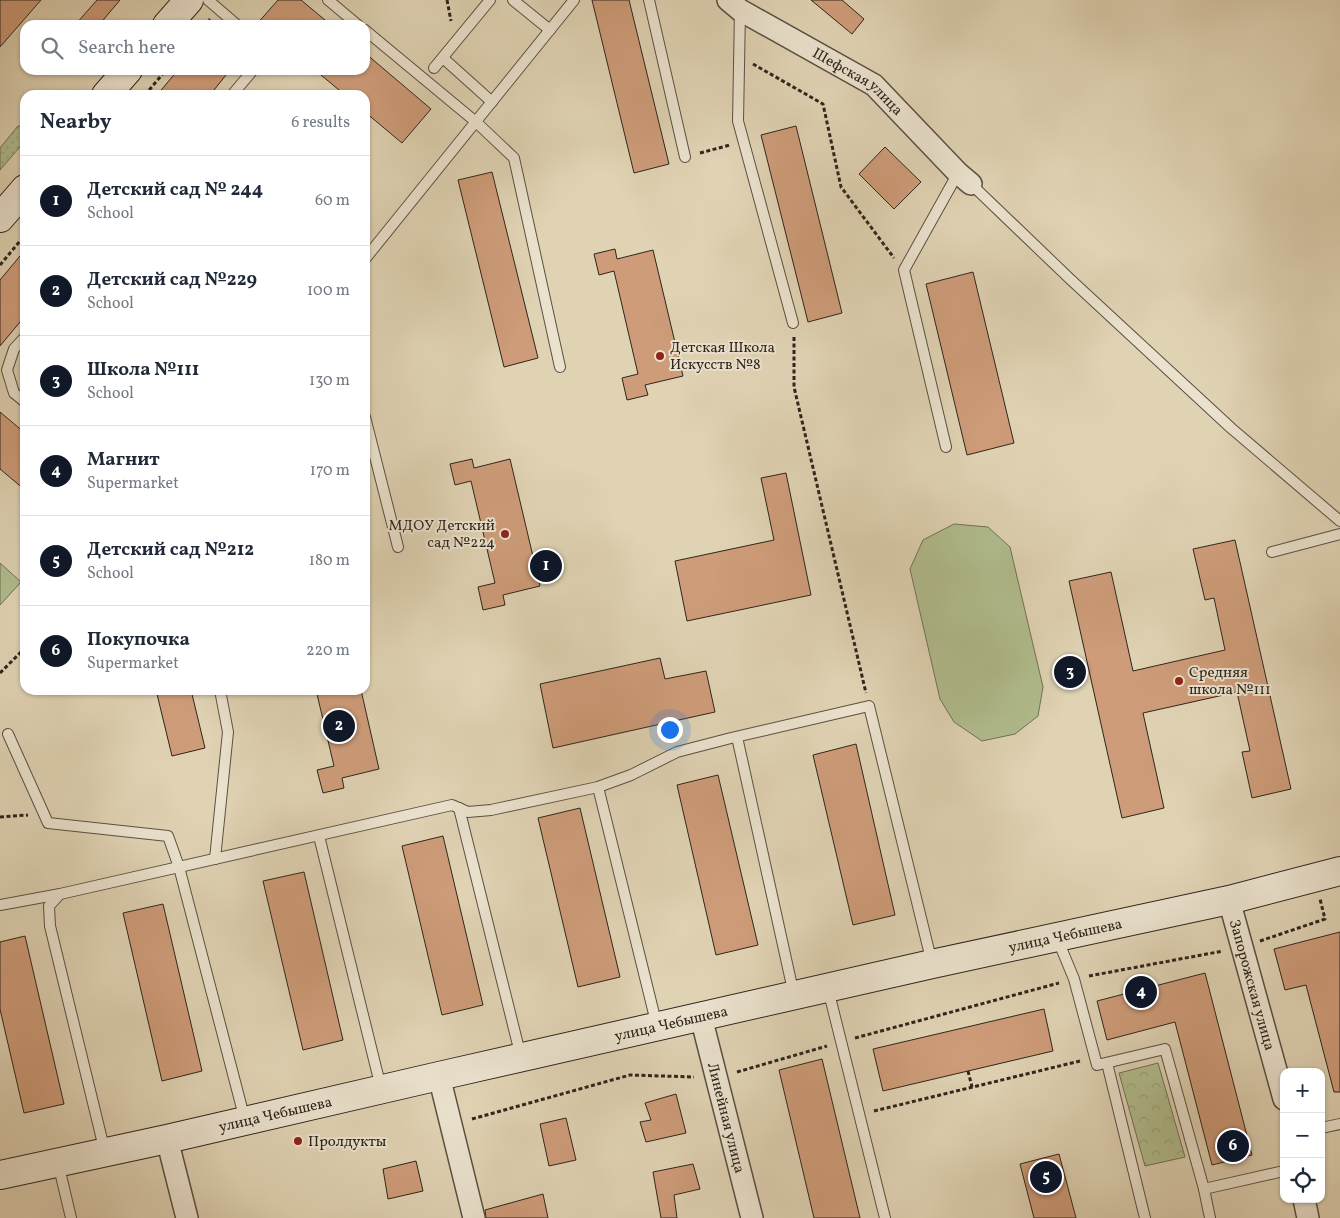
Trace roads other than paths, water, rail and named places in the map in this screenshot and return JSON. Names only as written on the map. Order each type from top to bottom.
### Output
[{"type":"street","points":[[171,20],[188,0]]},
{"type":"street","name":"Шефская улица","points":[[734,5],[874,85],[964,179]]},
{"type":"street","points":[[110,90],[124,75]]},
{"type":"street","points":[[0,218],[20,195]]},
{"type":"street","name":"улица Чебышева","points":[[0,1174],[167,1139],[932,964],[1229,900],[1327,874]]},
{"type":"street","name":"Запорожская улица","points":[[1229,900],[1280,1085]]},
{"type":"street","name":"Линейная улица","points":[[701,1017],[752,1218]]},
{"type":"street","points":[[439,1076],[474,1218]]},
{"type":"street","points":[[167,1139],[187,1218]]},
{"type":"street","points":[[1305,1203],[1308,1218]]},
{"type":"lane","points":[[208,0],[230,20]]},
{"type":"lane","points":[[328,0],[352,20]]},
{"type":"lane","points":[[434,68],[490,0]]},
{"type":"lane","points":[[513,0],[550,30]]},
{"type":"lane","points":[[370,253],[574,0]]},
{"type":"lane","points":[[649,0],[685,157]]},
{"type":"lane","points":[[734,5],[739,56],[738,121],[793,323]]},
{"type":"lane","points":[[370,34],[476,122],[514,158],[560,367]]},
{"type":"lane","points":[[443,58],[492,102]]},
{"type":"lane","points":[[236,90],[248,75]]},
{"type":"lane","points":[[946,447],[904,270],[964,179],[1230,428],[1340,521]]},
{"type":"lane","points":[[20,342],[14,349],[7,370],[14,393],[20,398]]},
{"type":"lane","points":[[370,437],[398,547]]},
{"type":"lane","points":[[1272,552],[1340,534]]},
{"type":"lane","points":[[215,859],[228,732],[221,695]]},
{"type":"lane","points":[[0,905],[60,894],[452,806],[468,812],[491,810],[598,787],[631,775],[677,752],[870,706],[932,964]]},
{"type":"lane","points":[[8,734],[48,823],[168,836],[179,867],[245,1121]]},
{"type":"lane","points":[[737,737],[794,996]]},
{"type":"lane","points":[[598,787],[658,1027]]},
{"type":"lane","points":[[459,808],[521,1057]]},
{"type":"lane","points":[[319,836],[381,1089]]},
{"type":"lane","points":[[60,894],[49,906],[50,926],[105,1152]]},
{"type":"lane","points":[[1056,937],[1074,979],[1097,1065],[1165,1049],[1204,1188],[1210,1218]]},
{"type":"lane","points":[[828,988],[885,1218]]},
{"type":"lane","points":[[1107,1063],[1145,1218]]},
{"type":"lane","points":[[1325,1127],[1340,1124]]},
{"type":"lane","points":[[58,1162],[71,1218]]},
{"type":"lane","points":[[1204,1188],[1280,1172]]},
{"type":"place","name":"Детская Школа Искусств №8","points":[[660,356]]},
{"type":"place","name":"МДОУ Детский сад №224","points":[[505,534]]},
{"type":"place","name":"Детский сад № 244","points":[[546,566]]},
{"type":"place","name":"Школа №111","points":[[1070,672]]},
{"type":"place","name":"Средняя школа №111","points":[[1179,681]]},
{"type":"place","name":"Детский сад №229","points":[[339,726]]},
{"type":"place","name":"Магнит","points":[[1141,992]]},
{"type":"place","name":"Пролдукты","points":[[298,1141]]},
{"type":"place","name":"Покупочка","points":[[1233,1146]]},
{"type":"place","name":"Детский сад №212","points":[[1046,1177]]}]
